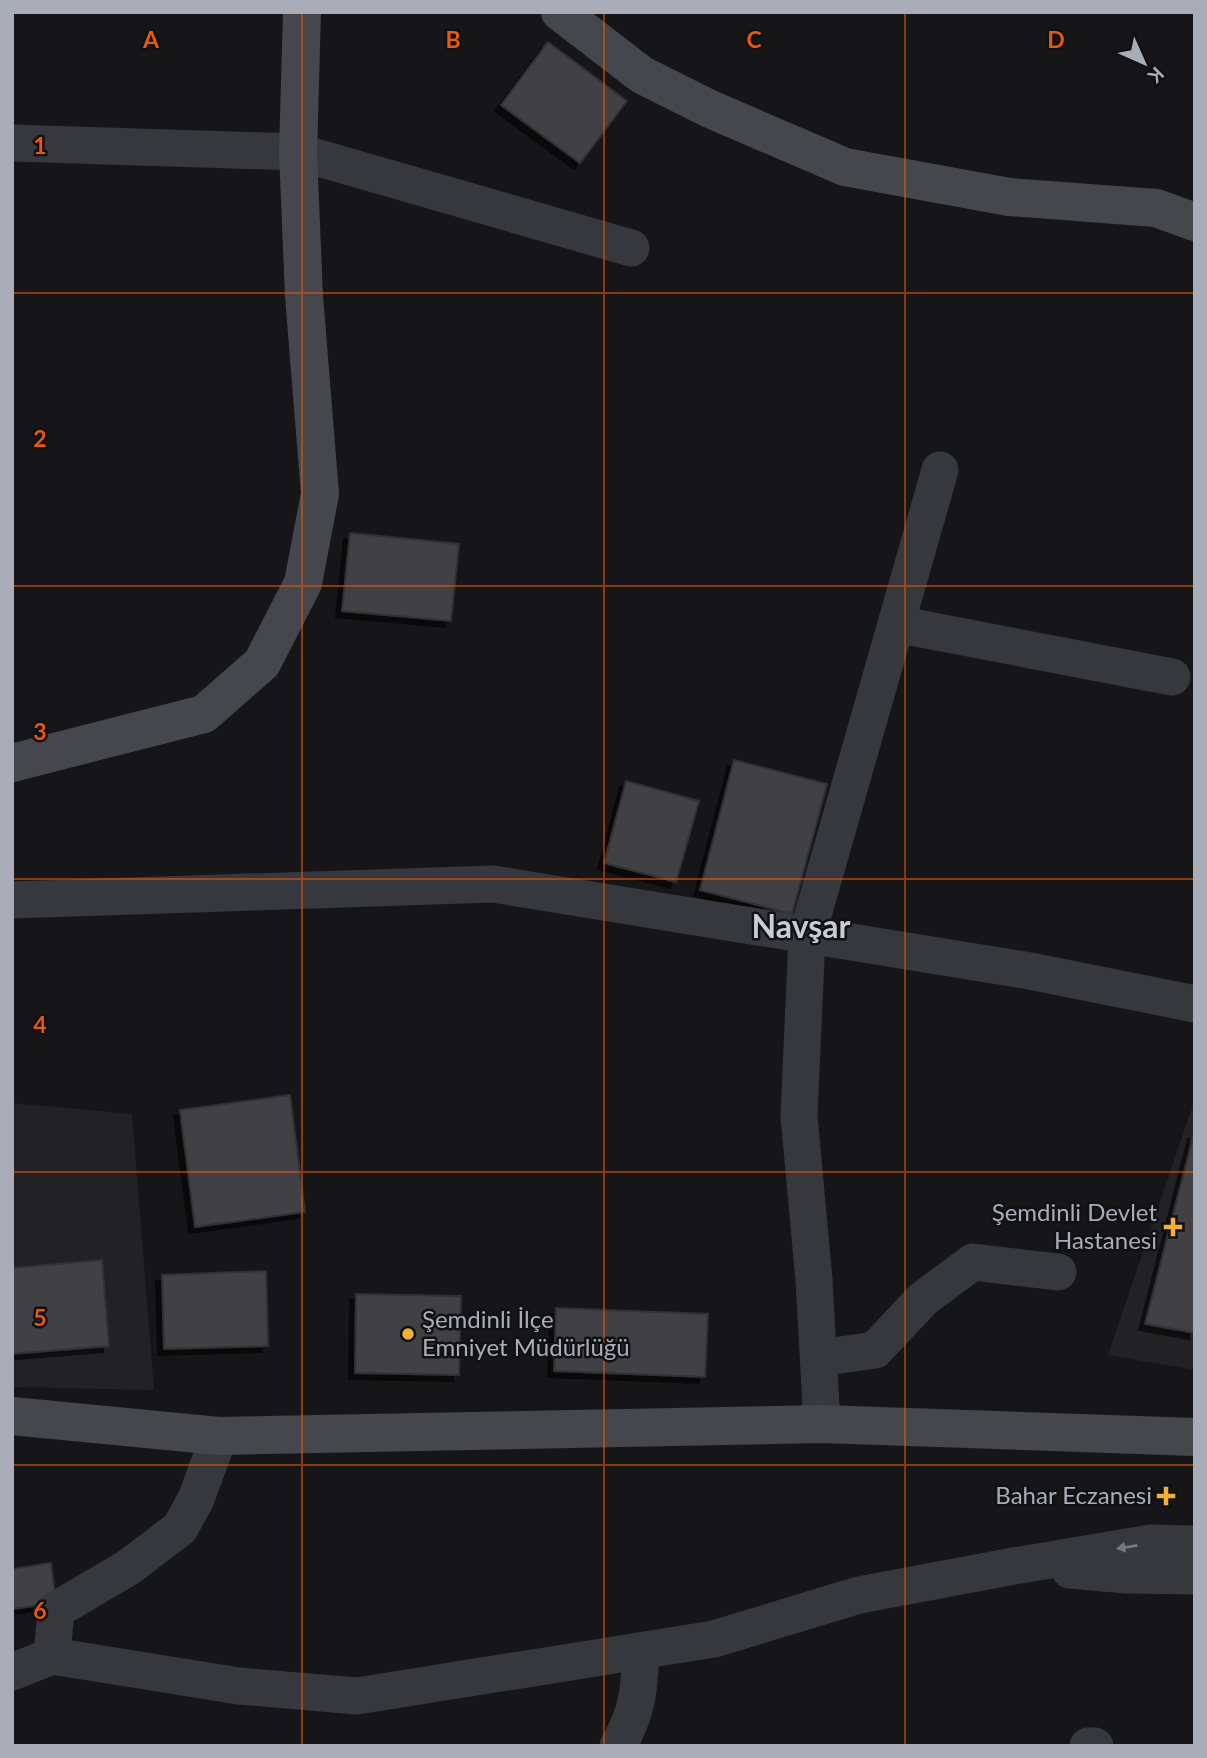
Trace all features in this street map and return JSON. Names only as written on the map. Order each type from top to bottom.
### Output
[{"type":"street","points":[[12,763],[204,714],[262,663],[303,583],[320,494],[304,296],[298,152],[302,12]]},
{"type":"street","points":[[560,12],[642,75],[710,110],[845,167],[1009,197],[1156,208],[1195,222]]},
{"type":"street","points":[[12,143],[298,152],[631,248]]},
{"type":"street","points":[[822,1424],[814,1280],[799,1116],[807,936],[940,470]]},
{"type":"street","points":[[897,624],[1172,677]]},
{"type":"street","points":[[12,900],[493,884],[1030,971],[1195,1004]]},
{"type":"street","points":[[819,1358],[875,1350],[923,1299],[973,1262],[1058,1272]]},
{"type":"street","points":[[12,1416],[219,1436],[822,1424],[1195,1437]]},
{"type":"street","points":[[52,1657],[56,1610],[128,1567],[180,1528],[196,1499],[219,1436]]},
{"type":"street","points":[[12,1672],[52,1657],[239,1686],[357,1696],[714,1639],[859,1595],[1014,1566],[1151,1543],[1195,1544]]},
{"type":"street","points":[[1014,1566],[1127,1575],[1195,1576]]},
{"type":"street","points":[[618,1746],[632,1722],[639,1689],[641,1652]]},
{"type":"street","points":[[1088,1746],[1095,1746]]},
{"type":"shaded area","name":"Şemdinli Devlet Hastanesi","points":[[1195,1099],[1195,1370],[1108,1355]]},
{"type":"shaded area","points":[[12,1103],[132,1114],[154,1390],[12,1387]]},
{"type":"building","points":[[548,42],[627,101],[580,163],[501,105]]},
{"type":"building","points":[[350,533],[459,544],[451,621],[342,611]]},
{"type":"building","points":[[734,760],[827,784],[792,914],[700,890]]},
{"type":"building","points":[[626,781],[699,801],[676,882],[604,863]]},
{"type":"building","points":[[290,1095],[305,1212],[195,1227],[180,1110]]},
{"type":"building","points":[[1195,1133],[1195,1333],[1145,1324]]},
{"type":"building","points":[[102,1260],[109,1346],[12,1354],[12,1268]]},
{"type":"building","points":[[266,1271],[268,1346],[164,1349],[162,1275]]},
{"type":"building","name":"Şemdinli İlçe Emniyet Müdürlüğü","points":[[356,1294],[461,1296],[459,1375],[355,1373]]},
{"type":"building","points":[[556,1308],[708,1314],[705,1377],[554,1371]]},
{"type":"building","points":[[51,1563],[56,1603],[12,1609],[12,1569]]},
{"type":"place","name":"Şemdinli Devlet Hastanesi","points":[[1173,1227]]},
{"type":"place","name":"Şemdinli İlçe Emniyet Müdürlüğü","points":[[408,1334]]},
{"type":"place","name":"Bahar Eczanesi","points":[[1166,1496]]},
{"type":"district","name":"Navşar","points":[[801,927]]}]
